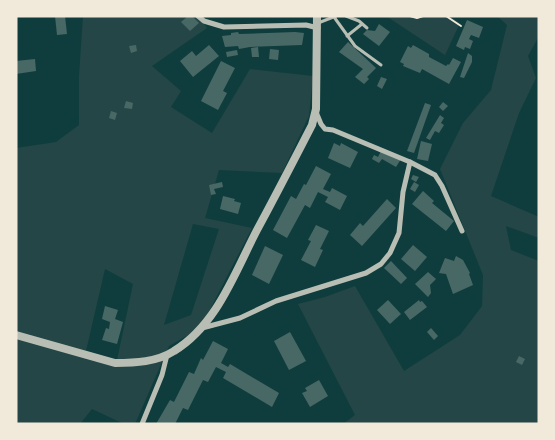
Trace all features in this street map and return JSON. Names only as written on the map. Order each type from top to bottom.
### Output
[{"type":"street","points":[[16,335],[33,338],[115,363],[144,362],[167,355],[186,343],[202,328],[224,294],[312,124],[316,109],[317,23],[224,28],[204,21],[198,16]]},
{"type":"street","points":[[316,109],[321,124],[325,129],[333,130],[435,174],[462,231]]},
{"type":"street","points":[[202,328],[240,318],[276,301],[366,274],[381,264],[390,253],[399,233],[403,192],[410,162]]},
{"type":"street","points":[[142,424],[162,374],[167,355]]},
{"type":"lane","points":[[346,16],[367,28]]},
{"type":"lane","points":[[317,23],[335,17],[356,46],[381,65]]},
{"type":"lane","points":[[347,36],[362,24]]},
{"type":"path","points":[[410,16],[417,18],[423,16]]},
{"type":"path","points":[[446,16],[460,26]]},
{"type":"shaded area","points":[[83,16],[198,16],[207,28],[152,66],[181,91],[171,107],[212,133],[250,69],[313,76],[309,116],[282,173],[219,170],[205,218],[252,228],[203,323],[190,334],[169,346],[135,424],[124,424],[92,409],[80,424],[16,424],[16,148],[56,142],[79,125],[79,76]],"holes":[[[193,224],[219,229],[191,315],[164,325]],[[105,269],[133,284],[117,360],[86,351]]]},
{"type":"shaded area","points":[[386,16],[449,16],[460,23],[445,55]]},
{"type":"shaded area","points":[[497,16],[539,16],[539,36],[528,56],[536,78],[519,113],[491,196],[539,217],[539,238],[506,226],[511,250],[539,261],[539,424],[343,424],[355,415],[298,304],[355,286],[404,371],[460,335],[482,306],[483,275],[440,169],[463,123],[491,90],[507,25]]},
{"type":"building","points":[[55,16],[65,16],[67,34],[57,35]]},
{"type":"building","points":[[188,16],[192,16],[199,23],[190,31],[181,22]]},
{"type":"building","points":[[467,20],[483,27],[479,38],[471,35],[469,39],[473,41],[470,49],[465,47],[464,50],[456,46]]},
{"type":"building","points":[[379,24],[390,32],[379,46],[363,34],[367,30],[375,31]]},
{"type":"building","points":[[238,32],[239,34],[304,33],[302,45],[239,49],[238,46],[225,47],[222,36]]},
{"type":"building","points":[[348,42],[376,68],[367,77],[369,79],[364,84],[355,77],[363,69],[339,52]]},
{"type":"building","points":[[136,45],[137,51],[131,53],[129,46]]},
{"type":"building","points":[[209,45],[219,56],[193,77],[180,61],[192,51],[196,56]]},
{"type":"building","points":[[413,45],[429,54],[429,57],[446,66],[449,65],[453,58],[461,62],[449,84],[422,69],[420,73],[403,66],[404,64],[400,62],[408,46],[411,48]]},
{"type":"building","points":[[258,47],[259,57],[252,57],[251,48]]},
{"type":"building","points":[[270,49],[279,50],[278,60],[269,59]]},
{"type":"building","points":[[237,50],[238,55],[227,57],[226,52]]},
{"type":"building","points":[[468,53],[472,56],[472,62],[464,78],[460,77]]},
{"type":"building","points":[[35,59],[36,71],[16,74],[16,61]]},
{"type":"building","points":[[221,61],[235,68],[223,91],[227,93],[218,110],[201,101]]},
{"type":"building","points":[[381,77],[387,79],[382,89],[377,86]]},
{"type":"building","points":[[126,101],[133,103],[132,109],[124,108]]},
{"type":"building","points":[[443,102],[448,106],[443,111],[439,107]]},
{"type":"building","points":[[425,103],[431,105],[414,153],[407,151]]},
{"type":"building","points":[[111,111],[117,113],[115,120],[109,118]]},
{"type":"building","points":[[440,115],[444,118],[441,123],[444,125],[439,133],[435,131],[430,140],[426,138]]},
{"type":"building","points":[[421,141],[432,144],[428,161],[417,159]]},
{"type":"building","points":[[334,143],[340,146],[341,143],[358,152],[350,168],[328,158]]},
{"type":"building","points":[[382,149],[401,159],[396,167],[382,159],[379,163],[372,159],[374,155],[378,157]]},
{"type":"building","points":[[316,166],[331,174],[323,189],[330,192],[332,188],[347,196],[340,210],[325,202],[328,197],[318,192],[310,208],[305,205],[287,238],[273,230],[291,196],[296,199]]},
{"type":"building","points":[[413,175],[419,177],[416,182],[411,179]]},
{"type":"building","points":[[222,182],[223,187],[214,189],[216,194],[211,195],[209,185]]},
{"type":"building","points":[[414,182],[419,185],[415,192],[410,189]]},
{"type":"building","points":[[423,191],[434,201],[432,203],[454,221],[446,231],[412,204]]},
{"type":"building","points":[[223,196],[235,199],[234,201],[241,203],[238,214],[220,209]]},
{"type":"building","points":[[387,199],[396,208],[362,246],[350,235],[360,223],[363,226]]},
{"type":"building","points":[[316,225],[329,231],[320,249],[323,250],[315,267],[301,260],[311,241],[308,240]]},
{"type":"building","points":[[413,245],[427,257],[415,271],[401,259]]},
{"type":"building","points":[[265,246],[283,255],[269,284],[252,275]]},
{"type":"building","points":[[456,256],[463,260],[470,273],[473,285],[453,294],[446,274],[439,273],[445,258],[454,261]]},
{"type":"building","points":[[391,261],[407,278],[401,284],[384,268]]},
{"type":"building","points":[[428,272],[436,279],[430,285],[431,293],[428,297],[415,284]]},
{"type":"building","points":[[388,300],[401,314],[390,324],[377,310]]},
{"type":"building","points":[[419,300],[427,307],[410,320],[404,312]]},
{"type":"building","points":[[105,306],[118,310],[115,319],[123,322],[117,344],[102,340],[106,328],[109,329],[110,322],[102,319]]},
{"type":"building","points":[[431,328],[438,336],[434,340],[427,332]]},
{"type":"building","points":[[290,332],[306,361],[289,370],[274,341]]},
{"type":"building","points":[[213,341],[228,349],[221,363],[228,367],[230,364],[279,393],[272,407],[223,378],[226,372],[216,367],[208,382],[203,380],[188,410],[183,408],[175,424],[156,424],[170,400],[174,402],[189,372],[194,374],[201,358],[203,360]]},
{"type":"building","points":[[519,356],[525,359],[522,365],[516,362]]},
{"type":"building","points":[[319,380],[328,396],[310,407],[302,393],[307,391],[305,388]]}]
